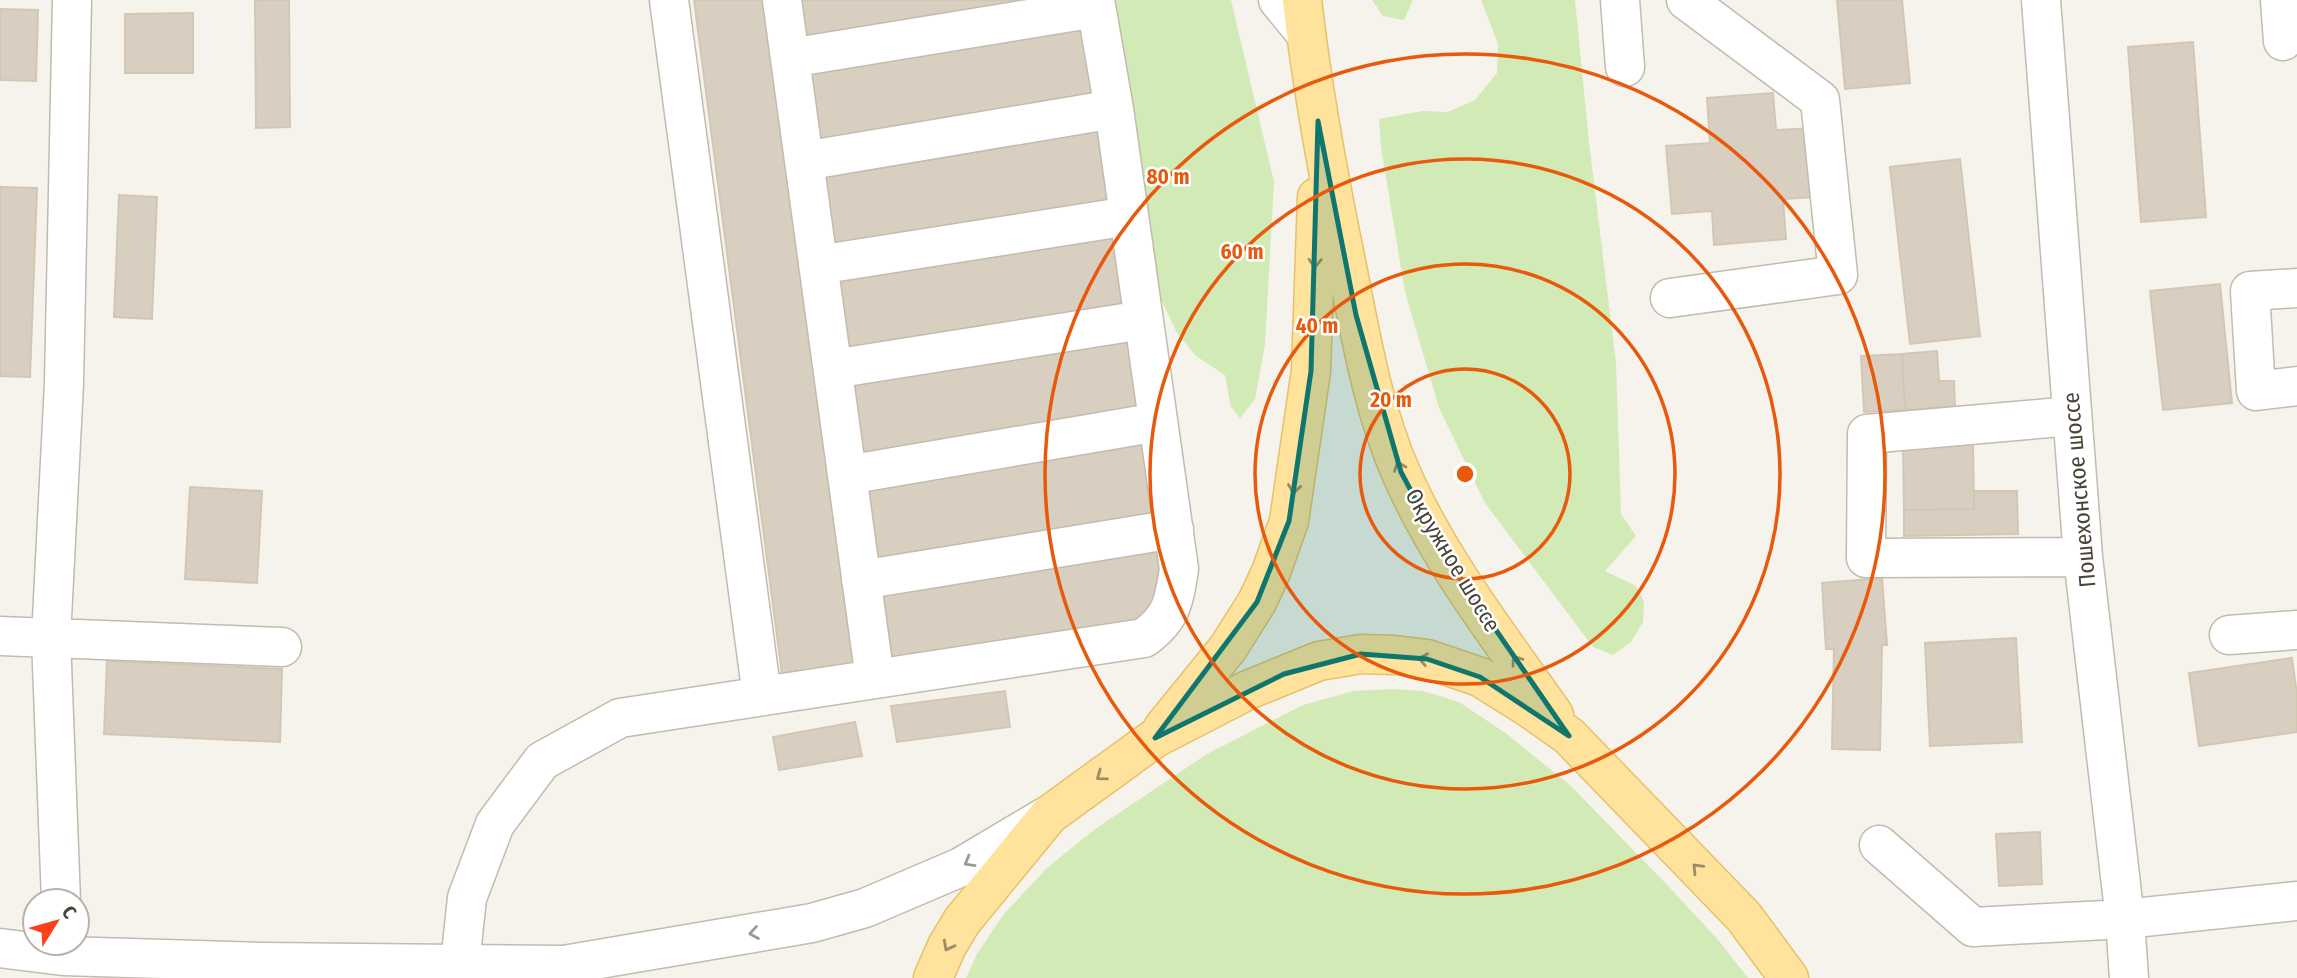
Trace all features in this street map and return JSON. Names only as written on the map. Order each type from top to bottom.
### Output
[{"type":"main road","name":"Окружное шоссе","points":[[1304,17],[1318,121],[1356,315],[1381,418],[1401,472],[1429,530],[1569,736],[1744,917],[1789,978]]},
{"type":"main road","name":"Окружное шоссе","points":[[1155,738],[1228,648],[1257,602],[1289,521],[1311,371],[1318,121]]},
{"type":"main road","name":"Окружное шоссе","points":[[933,978],[962,921],[1049,815],[1155,738],[1284,674],[1318,661],[1361,654],[1427,659],[1480,677],[1569,736]]},
{"type":"main road","points":[[1744,917],[1814,978]]},
{"type":"street","points":[[60,887],[51,638],[64,383],[72,0]]},
{"type":"street","points":[[669,0],[762,696]]},
{"type":"street","points":[[782,0],[875,679]]},
{"type":"street","points":[[1278,0],[1304,17]]},
{"type":"street","points":[[1620,0],[1625,67]]},
{"type":"street","points":[[1670,298],[1838,275],[1821,100],[1686,0]]},
{"type":"street","name":"Пошехонское шоссе","points":[[2041,0],[2082,557],[2125,919],[2129,978]]},
{"type":"street","points":[[2280,0],[2283,41]]},
{"type":"street","points":[[460,964],[467,898],[495,824],[542,761],[620,718],[1144,638],[1160,626],[1174,601],[1180,569],[1114,109],[1095,4],[790,58]]},
{"type":"street","points":[[804,161],[1114,109]]},
{"type":"street","points":[[818,265],[1129,216]]},
{"type":"street","points":[[2297,288],[2250,291],[2256,391],[2297,386]]},
{"type":"street","points":[[833,369],[1143,320]]},
{"type":"street","points":[[2072,416],[1867,434],[1866,558],[2082,557]]},
{"type":"street","points":[[847,475],[1158,422]]},
{"type":"street","points":[[862,580],[1174,529]]},
{"type":"street","points":[[2229,635],[2297,629]]},
{"type":"street","points":[[0,636],[282,647]]},
{"type":"street","points":[[547,969],[812,923],[864,908],[961,867],[1049,815]]},
{"type":"street","points":[[1879,845],[1973,927],[2125,919],[2297,901]]},
{"type":"street","points":[[0,948],[21,949]]},
{"type":"street","points":[[91,951],[460,964],[547,969],[615,978]]},
{"type":"highlighted area","points":[[1318,121],[1356,315],[1401,472],[1449,562],[1569,736],[1480,677],[1427,659],[1361,654],[1284,674],[1155,738],[1257,602],[1289,521],[1311,371]]},
{"type":"green space","points":[[1115,0],[1231,0],[1274,182],[1265,344],[1255,399],[1240,418],[1231,407],[1225,375],[1196,356],[1177,333],[1160,297]]},
{"type":"green space","points":[[1372,0],[1413,0],[1404,20],[1383,16]]},
{"type":"green space","points":[[1481,0],[1575,0],[1616,363],[1621,514],[1636,536],[1605,571],[1636,586],[1644,602],[1643,622],[1631,642],[1613,655],[1593,647],[1485,503],[1439,408],[1405,292],[1381,147],[1379,119],[1422,111],[1448,112],[1475,100],[1497,73],[1498,44]]},
{"type":"green space","points":[[1353,691],[1423,691],[1459,702],[1507,734],[1571,786],[1673,891],[1719,941],[1748,978],[966,978],[977,954],[1003,915],[1047,868],[1095,829],[1207,754],[1303,705]]},
{"type":"building","points":[[255,0],[289,0],[290,127],[256,128]]},
{"type":"building","points":[[694,0],[768,0],[855,664],[782,674]]},
{"type":"building","points":[[799,0],[1056,0],[805,40]]},
{"type":"building","points":[[1837,0],[1902,0],[1910,83],[1845,89]]},
{"type":"building","points":[[0,9],[38,10],[36,81],[0,80]]},
{"type":"building","points":[[193,13],[193,73],[125,73],[125,14]]},
{"type":"building","points":[[1085,24],[1097,95],[818,143],[806,73]]},
{"type":"building","points":[[2193,42],[2206,217],[2141,222],[2128,47]]},
{"type":"building","points":[[1773,93],[1776,130],[1811,128],[1817,197],[1783,199],[1786,239],[1714,245],[1712,211],[1672,214],[1666,146],[1710,143],[1707,98]]},
{"type":"building","points":[[1105,129],[1116,200],[832,246],[820,176]]},
{"type":"building","points":[[1960,159],[1980,336],[1910,344],[1890,167]]},
{"type":"building","points":[[0,187],[37,188],[30,377],[0,376]]},
{"type":"building","points":[[119,195],[157,197],[152,319],[114,317]]},
{"type":"building","points":[[1117,236],[1129,307],[844,353],[832,282]]},
{"type":"building","points":[[2220,284],[2232,403],[2163,410],[2150,291]]},
{"type":"building","points":[[1131,335],[1143,409],[856,456],[844,383]]},
{"type":"building","points":[[1937,351],[1939,381],[1954,381],[1955,406],[1905,410],[1902,354]]},
{"type":"building","points":[[1902,354],[1905,410],[1864,412],[1861,356]]},
{"type":"building","points":[[1145,440],[1158,515],[876,564],[863,489]]},
{"type":"building","points":[[1973,444],[1974,509],[1904,510],[1903,445]]},
{"type":"building","points":[[190,487],[262,491],[257,583],[185,579]]},
{"type":"building","points":[[1974,491],[2017,491],[2018,534],[1904,536],[1904,510],[1974,509]]},
{"type":"building","points":[[1160,547],[1167,584],[1154,620],[893,662],[881,592]]},
{"type":"building","points":[[1882,578],[1887,645],[1882,645],[1880,750],[1832,749],[1834,649],[1826,649],[1822,583]]},
{"type":"building","points":[[2016,638],[2022,742],[1930,746],[1925,643]]},
{"type":"building","points":[[2292,658],[2297,695],[2297,732],[2199,746],[2189,673]]},
{"type":"building","points":[[107,661],[282,669],[280,742],[104,734]]},
{"type":"building","points":[[1005,691],[1010,727],[897,742],[891,706]]},
{"type":"building","points":[[855,722],[862,756],[779,770],[773,737]]},
{"type":"building","points":[[2040,832],[2042,884],[1999,886],[1996,834]]}]
